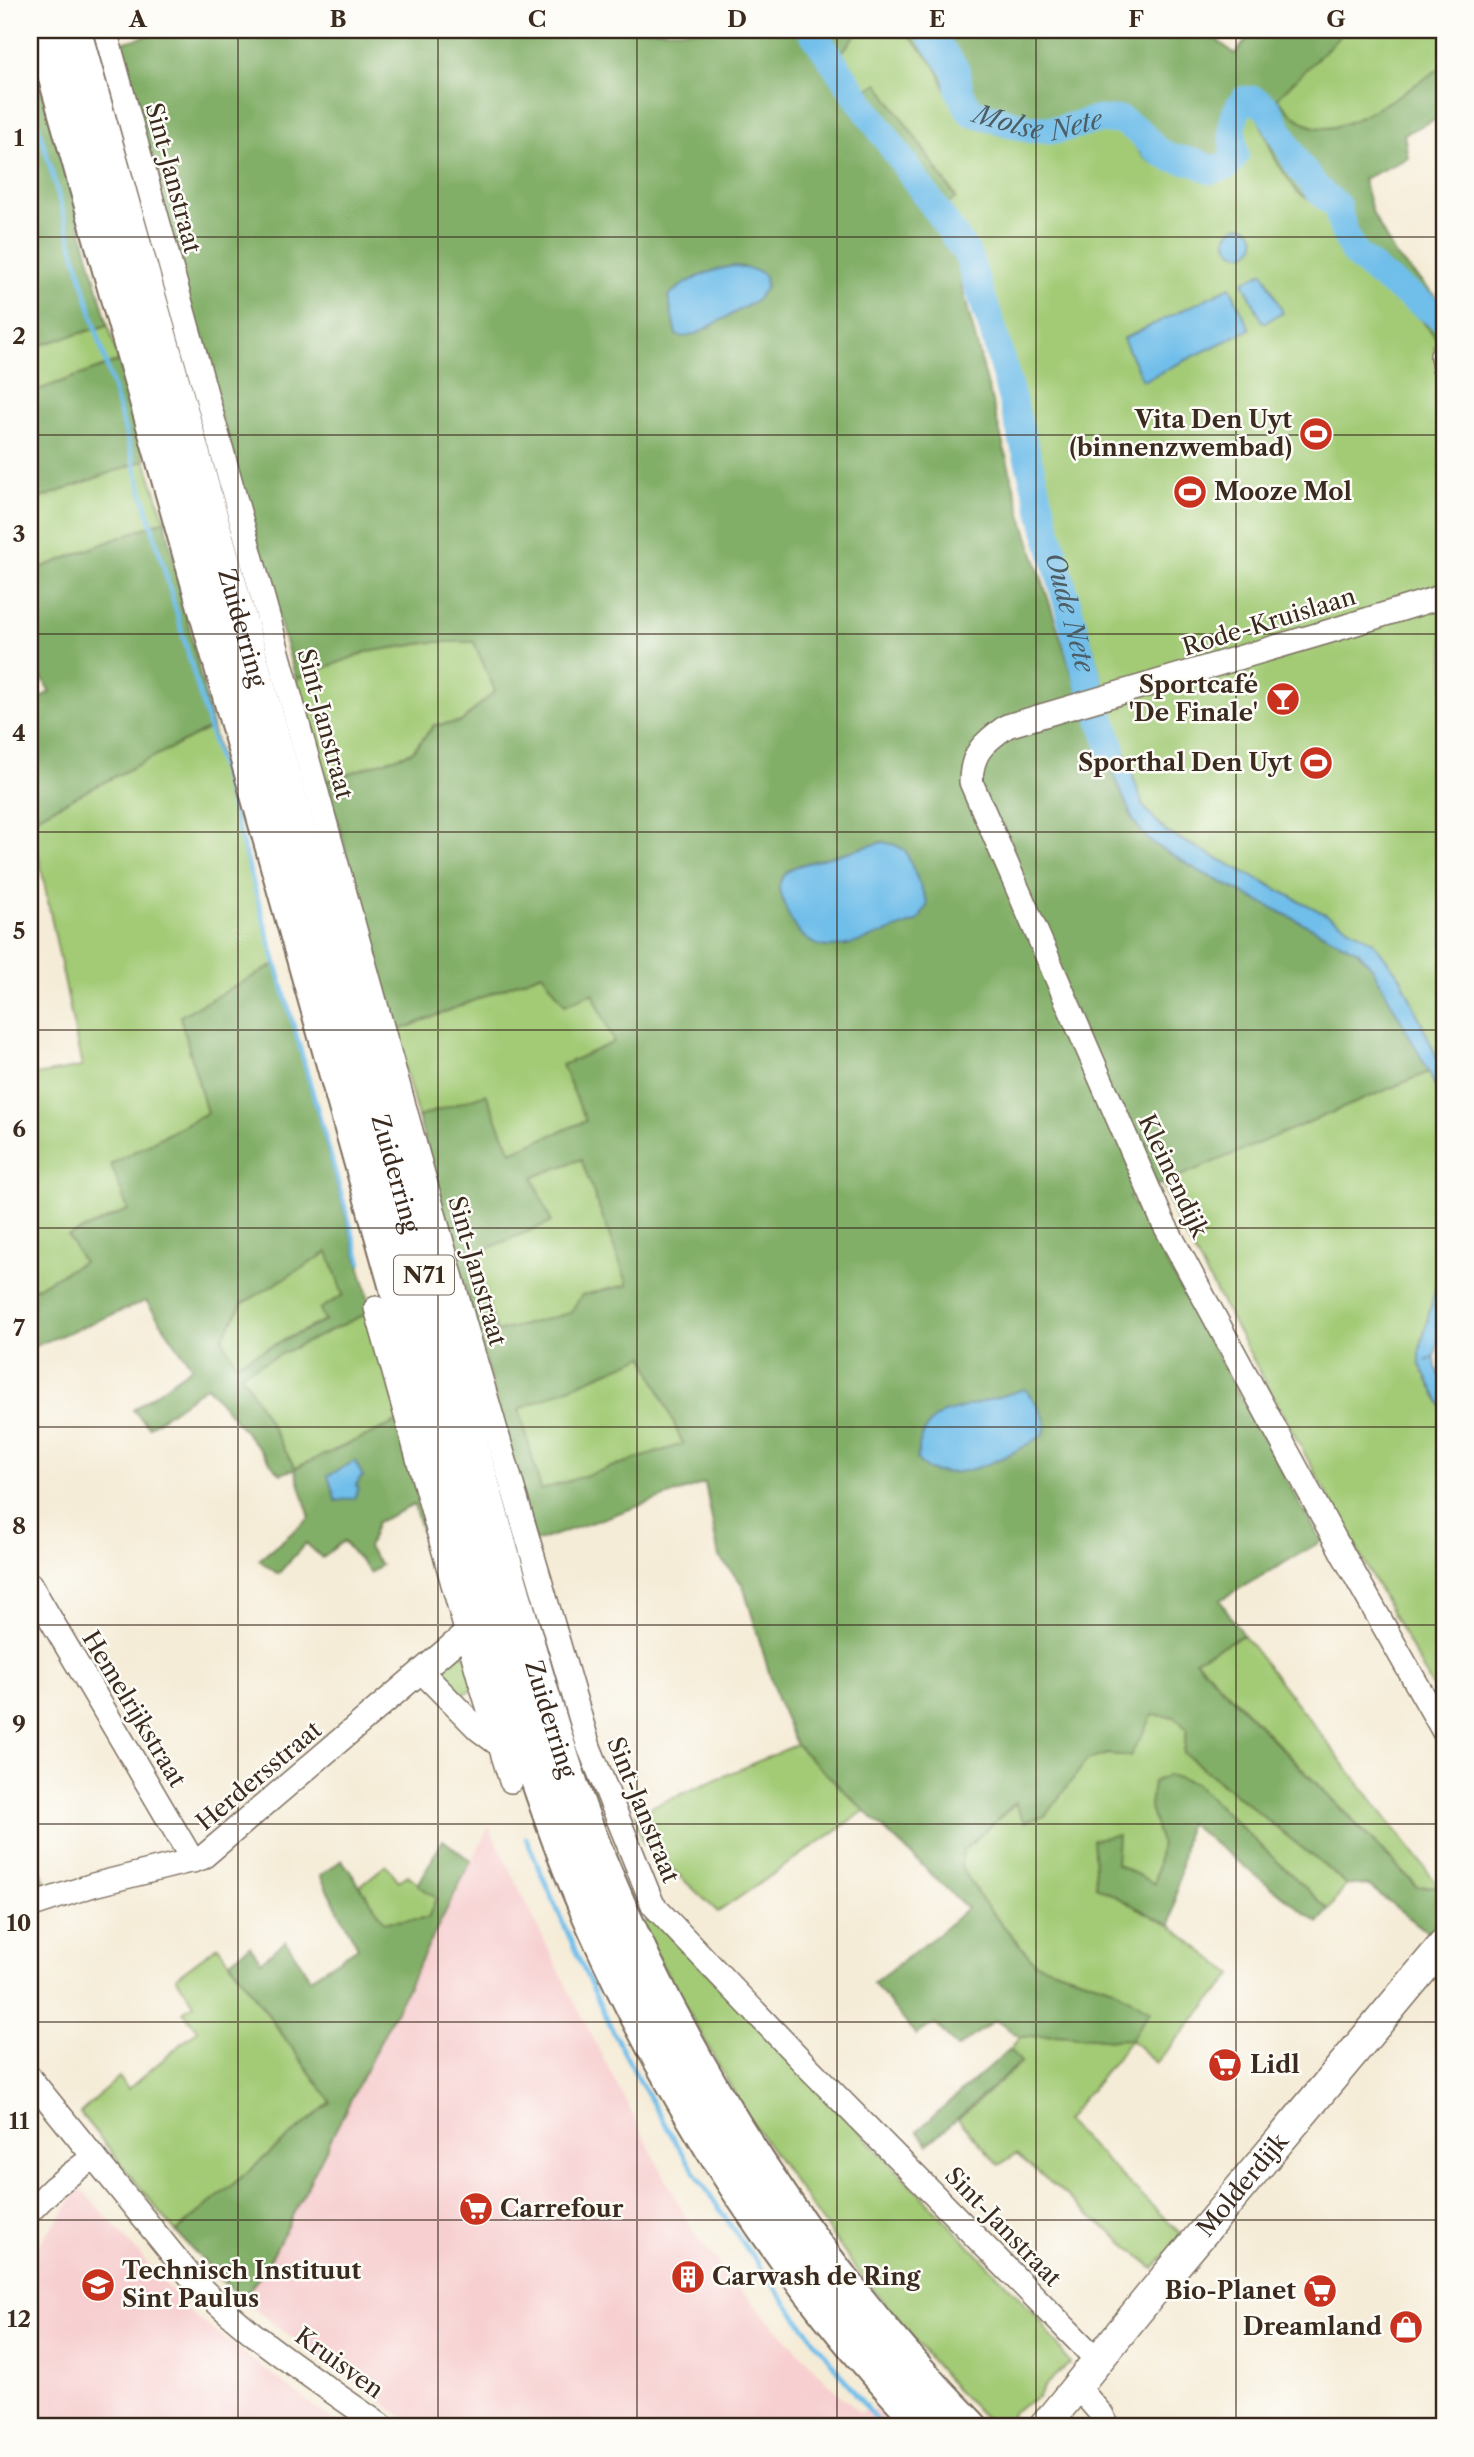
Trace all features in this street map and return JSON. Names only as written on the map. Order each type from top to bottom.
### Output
[{"type":"highway","name":"Zuiderring","points":[[42,30],[515,1711],[545,1800],[593,1924],[666,2074],[773,2239],[830,2315],[924,2425]]},
{"type":"highway","name":"Zuiderring","points":[[74,30],[465,1423],[572,1789],[602,1868],[643,1959],[686,2046],[748,2147],[798,2222],[854,2296],[939,2395],[971,2427]]},
{"type":"main road","name":"Molderdijk","points":[[1044,2427],[1444,1944]]},
{"type":"street","name":"Sint-Janstraat","points":[[105,30],[488,1404],[589,1747],[653,1905],[804,2063],[1097,2360]]},
{"type":"street","points":[[1444,353],[1444,368]]},
{"type":"street","name":"Rode-Kruislaan","points":[[1097,700],[1444,596]]},
{"type":"street","name":"Kleinendijk","points":[[1097,700],[1007,726],[985,742],[977,752],[971,768],[975,796],[1163,1222],[1344,1556],[1444,1732]]},
{"type":"street","points":[[376,1308],[466,1633],[511,1781]]},
{"type":"street","name":"Hemelrijkstraat","points":[[30,1584],[193,1861]]},
{"type":"street","name":"Herdersstraat","points":[[30,1906],[93,1885],[193,1861],[211,1852],[466,1633]]},
{"type":"street","points":[[421,1671],[478,1729],[498,1744]]},
{"type":"street","name":"Kruisven","points":[[30,2078],[195,2282],[213,2300],[257,2336],[383,2427]]},
{"type":"street","points":[[30,2211],[54,2187],[93,2157]]},
{"type":"street","points":[[1077,2386],[1102,2415],[1107,2427]]},
{"type":"shaded area","points":[[489,1827],[575,2003],[695,2235],[744,2294],[838,2393],[859,2412],[878,2410],[894,2427],[416,2427],[241,2300],[265,2270]]},
{"type":"shaded area","name":"Technisch Instituut Sint Paulus","points":[[81,2188],[192,2314],[341,2427],[30,2427],[30,2256]]},
{"type":"green space","points":[[170,30],[800,30],[931,214],[970,278],[961,283],[1022,517],[1079,695],[1094,716],[1133,820],[1149,841],[1201,872],[1358,951],[1372,967],[1429,1072],[1130,1197],[1322,1541],[1220,1600],[1243,1635],[1195,1660],[1417,1887],[1439,1886],[1444,1890],[1444,1924],[1434,1937],[1369,1886],[1347,1884],[1184,1753],[1187,1729],[1175,1717],[1153,1715],[1130,1756],[1108,1754],[1087,1760],[1045,1816],[1024,1822],[1015,1803],[963,1851],[961,1866],[983,1902],[1035,1963],[1113,1988],[1150,2011],[1131,2039],[1058,2035],[1020,2037],[995,2020],[957,2048],[935,2023],[916,2035],[873,1983],[941,1932],[967,1908],[796,1745],[777,1699],[743,1585],[719,1557],[705,1483],[535,1542],[418,1117],[486,1094],[511,1152],[586,1121],[562,1065],[614,1042],[593,993],[565,1005],[542,973],[395,1032],[327,781],[412,752],[435,725],[461,722],[495,691],[474,642],[433,642],[366,652],[296,679],[113,45]],"holes":[[[734,266],[744,267],[668,296],[707,273]],[[883,842],[857,941],[845,946],[787,872],[797,866]],[[581,1159],[628,1285],[582,1295],[570,1313],[497,1332],[472,1255],[551,1222],[533,1177]],[[644,1356],[683,1444],[541,1490],[519,1409]]]},
{"type":"green space","points":[[821,30],[859,30],[837,59]]},
{"type":"green space","points":[[859,30],[907,33],[935,65],[946,90],[1047,140],[1098,128],[1118,130],[1130,138],[1147,160],[1187,171],[1204,180],[1243,152],[1239,130],[1241,113],[1248,108],[1258,117],[1276,160],[1329,213],[1335,233],[1384,291],[1422,320],[1439,341],[1434,348],[1444,378],[1444,1073],[1401,978],[1373,942],[1335,919],[1166,832],[1143,806],[1110,709],[984,270],[945,206],[956,197],[878,83],[864,92],[839,56]]},
{"type":"green space","points":[[883,30],[1204,30],[1235,54],[1254,30],[1346,30],[1277,98],[1298,119],[1318,128],[1353,121],[1444,66],[1444,115],[1404,134],[1408,158],[1363,179],[1373,214],[1395,255],[1443,304],[1444,339],[1439,341],[1422,320],[1345,258],[1329,213],[1297,192],[1276,160],[1258,117],[1248,108],[1241,113],[1242,148],[1239,165],[1235,172],[1226,178],[1207,180],[1183,169],[1147,160],[1131,138],[1113,129],[1089,130],[1042,140],[1020,138],[973,125],[962,116],[939,72],[907,33]]},
{"type":"green space","points":[[1346,30],[1444,30],[1444,66],[1353,121],[1325,128],[1310,126],[1298,119],[1277,98]]},
{"type":"green space","points":[[30,45],[108,325],[30,348]]},
{"type":"green space","points":[[878,83],[956,198],[945,206],[864,92]]},
{"type":"green space","points":[[108,325],[119,361],[30,393],[30,348]]},
{"type":"green space","points":[[119,361],[145,460],[30,502],[30,393]]},
{"type":"green space","points":[[145,460],[165,520],[30,572],[30,502]]},
{"type":"green space","points":[[165,520],[212,727],[30,820],[30,784],[33,782],[30,774],[30,703],[50,692],[30,657],[30,572]]},
{"type":"green space","points":[[433,642],[474,642],[496,692],[461,722],[434,725],[412,752],[327,781],[296,679],[366,652]]},
{"type":"green space","points":[[212,727],[276,964],[180,1016],[207,1113],[111,1164],[129,1210],[68,1236],[84,1262],[30,1291],[30,1076],[82,1067],[31,819]]},
{"type":"green space","points":[[276,964],[372,1311],[241,1373],[295,1468],[399,1421],[440,1563],[431,1564],[414,1505],[377,1522],[368,1548],[381,1565],[370,1573],[343,1541],[322,1558],[306,1543],[278,1574],[259,1560],[310,1518],[295,1469],[280,1474],[207,1386],[149,1427],[133,1410],[192,1367],[146,1301],[30,1348],[30,1291],[83,1262],[68,1236],[128,1210],[111,1164],[207,1113],[180,1016]],"holes":[[[328,1252],[343,1295],[320,1309],[325,1321],[236,1363],[222,1339],[242,1304]]]},
{"type":"green space","points":[[542,973],[593,993],[614,1042],[586,1121],[511,1152],[418,1117],[395,1032]]},
{"type":"green space","points":[[1429,1072],[1444,1107],[1444,1255],[1420,1350],[1420,1365],[1444,1410],[1444,1708],[1175,1217],[1162,1183]]},
{"type":"green space","points":[[581,1159],[628,1285],[582,1295],[570,1313],[496,1332],[472,1254],[551,1222],[533,1177]]},
{"type":"green space","points":[[329,1252],[343,1296],[325,1320],[236,1364],[222,1339],[242,1304]]},
{"type":"green space","points":[[372,1311],[399,1421],[295,1469],[241,1372]]},
{"type":"green space","points":[[644,1356],[684,1444],[541,1490],[519,1409]]},
{"type":"green space","points":[[1243,1635],[1439,1886],[1418,1887],[1195,1659]]},
{"type":"green space","points":[[454,1651],[468,1655],[477,1685],[460,1695],[436,1675]]},
{"type":"green space","points":[[1152,1715],[1175,1717],[1187,1729],[1184,1753],[1347,1884],[1329,1910],[1193,1782],[1168,1775],[1153,1782],[1150,1808],[1161,1843],[1155,1884],[1116,1864],[1096,1886],[1171,1926],[1233,1975],[1156,2063],[1131,2040],[1065,2121],[1182,2235],[1154,2268],[1016,2154],[999,2165],[958,2119],[1021,2063],[1010,2049],[1020,2037],[1058,2035],[1114,2040],[1113,1988],[1035,1963],[983,1902],[961,1866],[963,1851],[1016,1803],[1045,1816],[1087,1760],[1108,1754],[1129,1756]]},
{"type":"green space","points":[[796,1745],[866,1810],[718,1912],[642,1841],[635,1814]]},
{"type":"green space","points":[[1168,1775],[1193,1782],[1329,1910],[1318,1923],[1188,1823],[1171,1926],[1096,1886],[1093,1839],[1118,1835],[1116,1864],[1155,1884],[1161,1843],[1150,1808],[1153,1782]]},
{"type":"green space","points":[[443,1840],[471,1861],[265,2270],[241,2300],[176,2232],[331,2102],[230,1961],[250,1946],[261,1961],[286,1941],[310,1978],[358,1947],[320,1876],[342,1860],[385,1922],[428,1918],[436,1898],[418,1885]]},
{"type":"green space","points":[[30,1847],[48,1888],[30,1894]]},
{"type":"green space","points":[[386,1865],[399,1881],[408,1875],[436,1898],[428,1918],[385,1922],[360,1886]]},
{"type":"green space","points":[[654,1918],[1039,2318],[1070,2363],[1044,2387],[1039,2396],[1012,2412],[1007,2426],[991,2424],[956,2390],[853,2265],[746,2114],[639,1924]]},
{"type":"green space","points":[[218,1946],[331,2102],[176,2232],[80,2113],[119,2077],[128,2089],[198,2030],[183,2012],[194,2004],[176,1977]]},
{"type":"green space","points":[[1010,2049],[1021,2062],[928,2144],[917,2131]]},
{"type":"water","points":[[1241,226],[1251,230],[1255,240],[1251,250],[1241,254],[1231,250],[1227,240],[1231,230]]},
{"type":"water","points":[[734,266],[758,271],[765,276],[766,287],[756,301],[696,334],[684,337],[676,335],[668,296],[699,276]]},
{"type":"water","points":[[1263,272],[1283,313],[1263,323],[1243,282]]},
{"type":"water","points":[[1230,287],[1250,329],[1143,381],[1123,339]]},
{"type":"water","points":[[1110,709],[1143,806],[1166,832],[1335,919],[1373,942],[1401,978],[1444,1073],[1444,1107],[1429,1072],[1372,967],[1358,951],[1201,872],[1149,841],[1133,820],[1094,716]]},
{"type":"water","points":[[883,842],[905,850],[928,904],[918,921],[862,941],[830,947],[813,943],[799,932],[779,890],[784,876],[797,866]]},
{"type":"water","points":[[1444,1255],[1444,1320],[1435,1355],[1426,1361],[1435,1357],[1436,1367],[1444,1382],[1444,1410],[1420,1365],[1420,1350]]},
{"type":"water","points":[[1025,1389],[1044,1417],[1043,1435],[1004,1457],[973,1469],[943,1473],[929,1470],[917,1459],[923,1434],[930,1423],[941,1414]]},
{"type":"water","points":[[355,1461],[363,1477],[356,1486],[359,1488],[354,1498],[336,1501],[328,1476]]},
{"type":"waterway","name":"Oude Nete","points":[[811,30],[967,254],[993,330],[1088,680],[1112,750]]},
{"type":"waterway","name":"Molse Nete","points":[[927,30],[956,70],[960,93],[971,112],[1030,129],[1057,130],[1096,120],[1121,120],[1140,132],[1155,149],[1171,158],[1196,162],[1210,170],[1227,166],[1235,155],[1233,133],[1236,113],[1244,100],[1255,100],[1268,109],[1297,163],[1318,190],[1337,206],[1343,229],[1354,253],[1381,276],[1444,319]]},
{"type":"waterway","points":[[30,96],[361,1263]]},
{"type":"waterway","points":[[526,1838],[618,2041],[676,2143],[775,2288],[882,2427]]},
{"type":"place","name":"Vita Den Uyt (binnenzwembad)","points":[[1316,434]]},
{"type":"place","name":"Mooze Mol","points":[[1190,492]]},
{"type":"place","name":"Sportcafé 'De Finale'","points":[[1283,699]]},
{"type":"place","name":"Sporthal Den Uyt","points":[[1316,763]]},
{"type":"place","name":"Lidl","points":[[1225,2065]]},
{"type":"place","name":"Carrefour","points":[[476,2209]]},
{"type":"place","name":"Carwash de Ring","points":[[688,2277]]},
{"type":"place","name":"Technisch Instituut Sint Paulus","points":[[98,2285]]},
{"type":"place","name":"Bio-Planet","points":[[1320,2291]]},
{"type":"place","name":"Dreamland","points":[[1406,2327]]}]
